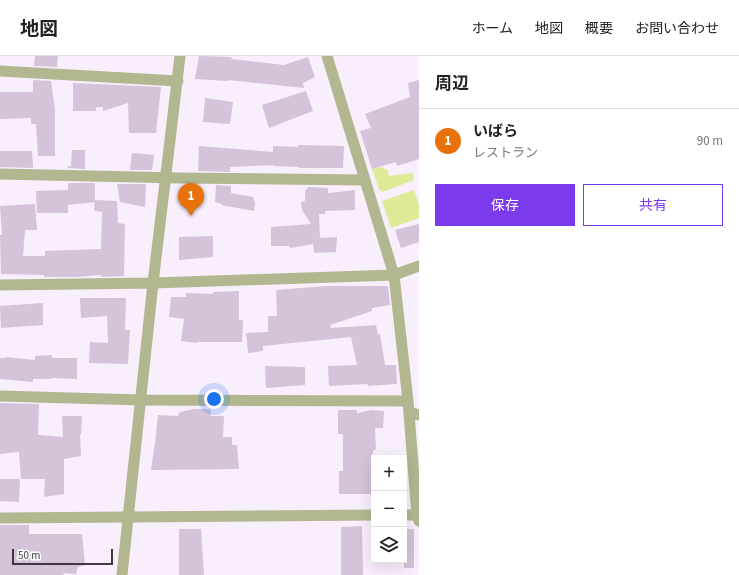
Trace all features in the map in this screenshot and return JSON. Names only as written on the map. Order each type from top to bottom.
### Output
[{"type":"street","points":[[122,575],[142,400],[153,283],[180,56]]},
{"type":"street","points":[[327,56],[394,275],[408,401],[414,414],[418,518],[407,516]]},
{"type":"street","points":[[0,70],[178,81]]},
{"type":"street","points":[[0,174],[166,178],[365,180]]},
{"type":"street","points":[[0,285],[153,283],[394,275],[419,266]]},
{"type":"street","points":[[0,396],[142,400],[408,401]]},
{"type":"street","points":[[0,518],[371,515]]},
{"type":"green space","points":[[382,167],[388,171],[389,176],[413,173],[414,180],[383,192],[379,189],[372,169]]},
{"type":"green space","points":[[414,190],[419,205],[419,218],[391,228],[382,201]]},
{"type":"building","points":[[35,56],[58,56],[57,67],[34,66]]},
{"type":"building","points":[[199,56],[232,57],[231,59],[284,65],[308,57],[315,77],[303,83],[304,88],[228,80],[195,79]]},
{"type":"building","points":[[33,80],[51,81],[55,110],[55,156],[38,156],[36,124],[31,124],[31,118],[0,119],[0,92],[33,92]]},
{"type":"building","points":[[419,80],[419,159],[397,166],[396,162],[372,169],[360,131],[371,128],[365,114],[410,97],[408,83]]},
{"type":"building","points":[[73,83],[161,87],[156,133],[129,133],[128,103],[103,111],[103,107],[96,107],[96,111],[73,111]]},
{"type":"building","points":[[306,91],[313,111],[269,128],[262,105]]},
{"type":"building","points":[[205,98],[233,102],[230,124],[203,122]]},
{"type":"building","points":[[298,145],[344,146],[343,168],[299,168],[273,165],[230,167],[230,172],[198,171],[199,146],[273,152],[273,146],[298,147]]},
{"type":"building","points":[[72,150],[85,150],[85,169],[67,167],[71,166]]},
{"type":"building","points":[[0,151],[32,151],[33,168],[0,167]]},
{"type":"building","points":[[132,153],[154,155],[152,170],[130,170]]},
{"type":"building","points":[[68,183],[95,183],[95,202],[68,205],[68,213],[37,213],[36,191],[68,190]]},
{"type":"building","points":[[117,184],[146,184],[145,207],[120,202]]},
{"type":"building","points":[[216,185],[231,186],[231,193],[253,197],[255,203],[254,211],[221,205],[222,204],[215,202]]},
{"type":"building","points":[[308,187],[328,188],[328,193],[355,190],[355,210],[325,211],[325,214],[319,214],[320,238],[337,237],[336,252],[314,253],[313,244],[290,248],[289,246],[271,246],[271,227],[311,224],[302,210],[301,202],[305,201],[305,191]]},
{"type":"building","points":[[95,200],[117,201],[118,223],[125,224],[124,276],[101,277],[101,275],[44,277],[44,275],[1,274],[0,235],[2,235],[0,206],[35,204],[37,230],[25,230],[23,256],[45,256],[45,251],[101,249],[102,212],[94,211]]},
{"type":"building","points":[[419,224],[419,242],[401,248],[395,230]]},
{"type":"building","points":[[213,236],[213,257],[179,260],[179,237]]},
{"type":"building","points":[[326,286],[388,286],[390,305],[372,308],[372,311],[330,325],[331,328],[376,325],[378,334],[380,334],[385,365],[396,365],[397,384],[329,386],[328,366],[357,365],[351,337],[263,346],[263,351],[248,353],[246,333],[268,332],[268,316],[277,316],[276,290]]},
{"type":"building","points":[[239,291],[239,320],[243,320],[242,342],[197,343],[181,341],[184,319],[169,317],[171,297],[186,297],[186,293],[213,294],[213,292]]},
{"type":"building","points":[[80,298],[126,298],[125,330],[130,330],[128,364],[89,363],[90,342],[108,343],[107,316],[81,318]]},
{"type":"building","points":[[43,303],[43,325],[1,328],[0,306]]},
{"type":"building","points":[[52,355],[52,358],[77,358],[77,379],[33,379],[33,382],[0,379],[0,358],[6,357],[35,360],[35,356]]},
{"type":"building","points":[[265,366],[305,367],[305,385],[266,388]]},
{"type":"building","points":[[0,403],[39,404],[38,435],[63,437],[62,416],[82,416],[80,434],[81,456],[64,459],[64,494],[44,497],[45,479],[21,479],[19,452],[0,454]]},
{"type":"building","points":[[194,409],[210,409],[211,416],[224,416],[223,437],[232,437],[232,445],[237,445],[239,469],[151,470],[158,415],[178,416],[180,412]]},
{"type":"building","points":[[338,410],[357,410],[357,413],[372,410],[384,411],[383,428],[375,428],[376,449],[373,451],[373,455],[371,455],[371,494],[339,494],[339,471],[343,471],[343,434],[338,434]]},
{"type":"building","points":[[0,479],[20,479],[19,502],[0,501]]},
{"type":"building","points":[[0,525],[29,525],[29,534],[82,534],[85,565],[78,567],[76,574],[0,575]]},
{"type":"building","points":[[362,526],[363,575],[341,575],[341,527]]},
{"type":"building","points":[[179,529],[201,529],[204,575],[179,575]]},
{"type":"building","points":[[407,529],[414,529],[414,568],[404,568],[404,563],[407,563]]},
{"type":"place","name":"いばら","points":[[191,216]]}]
